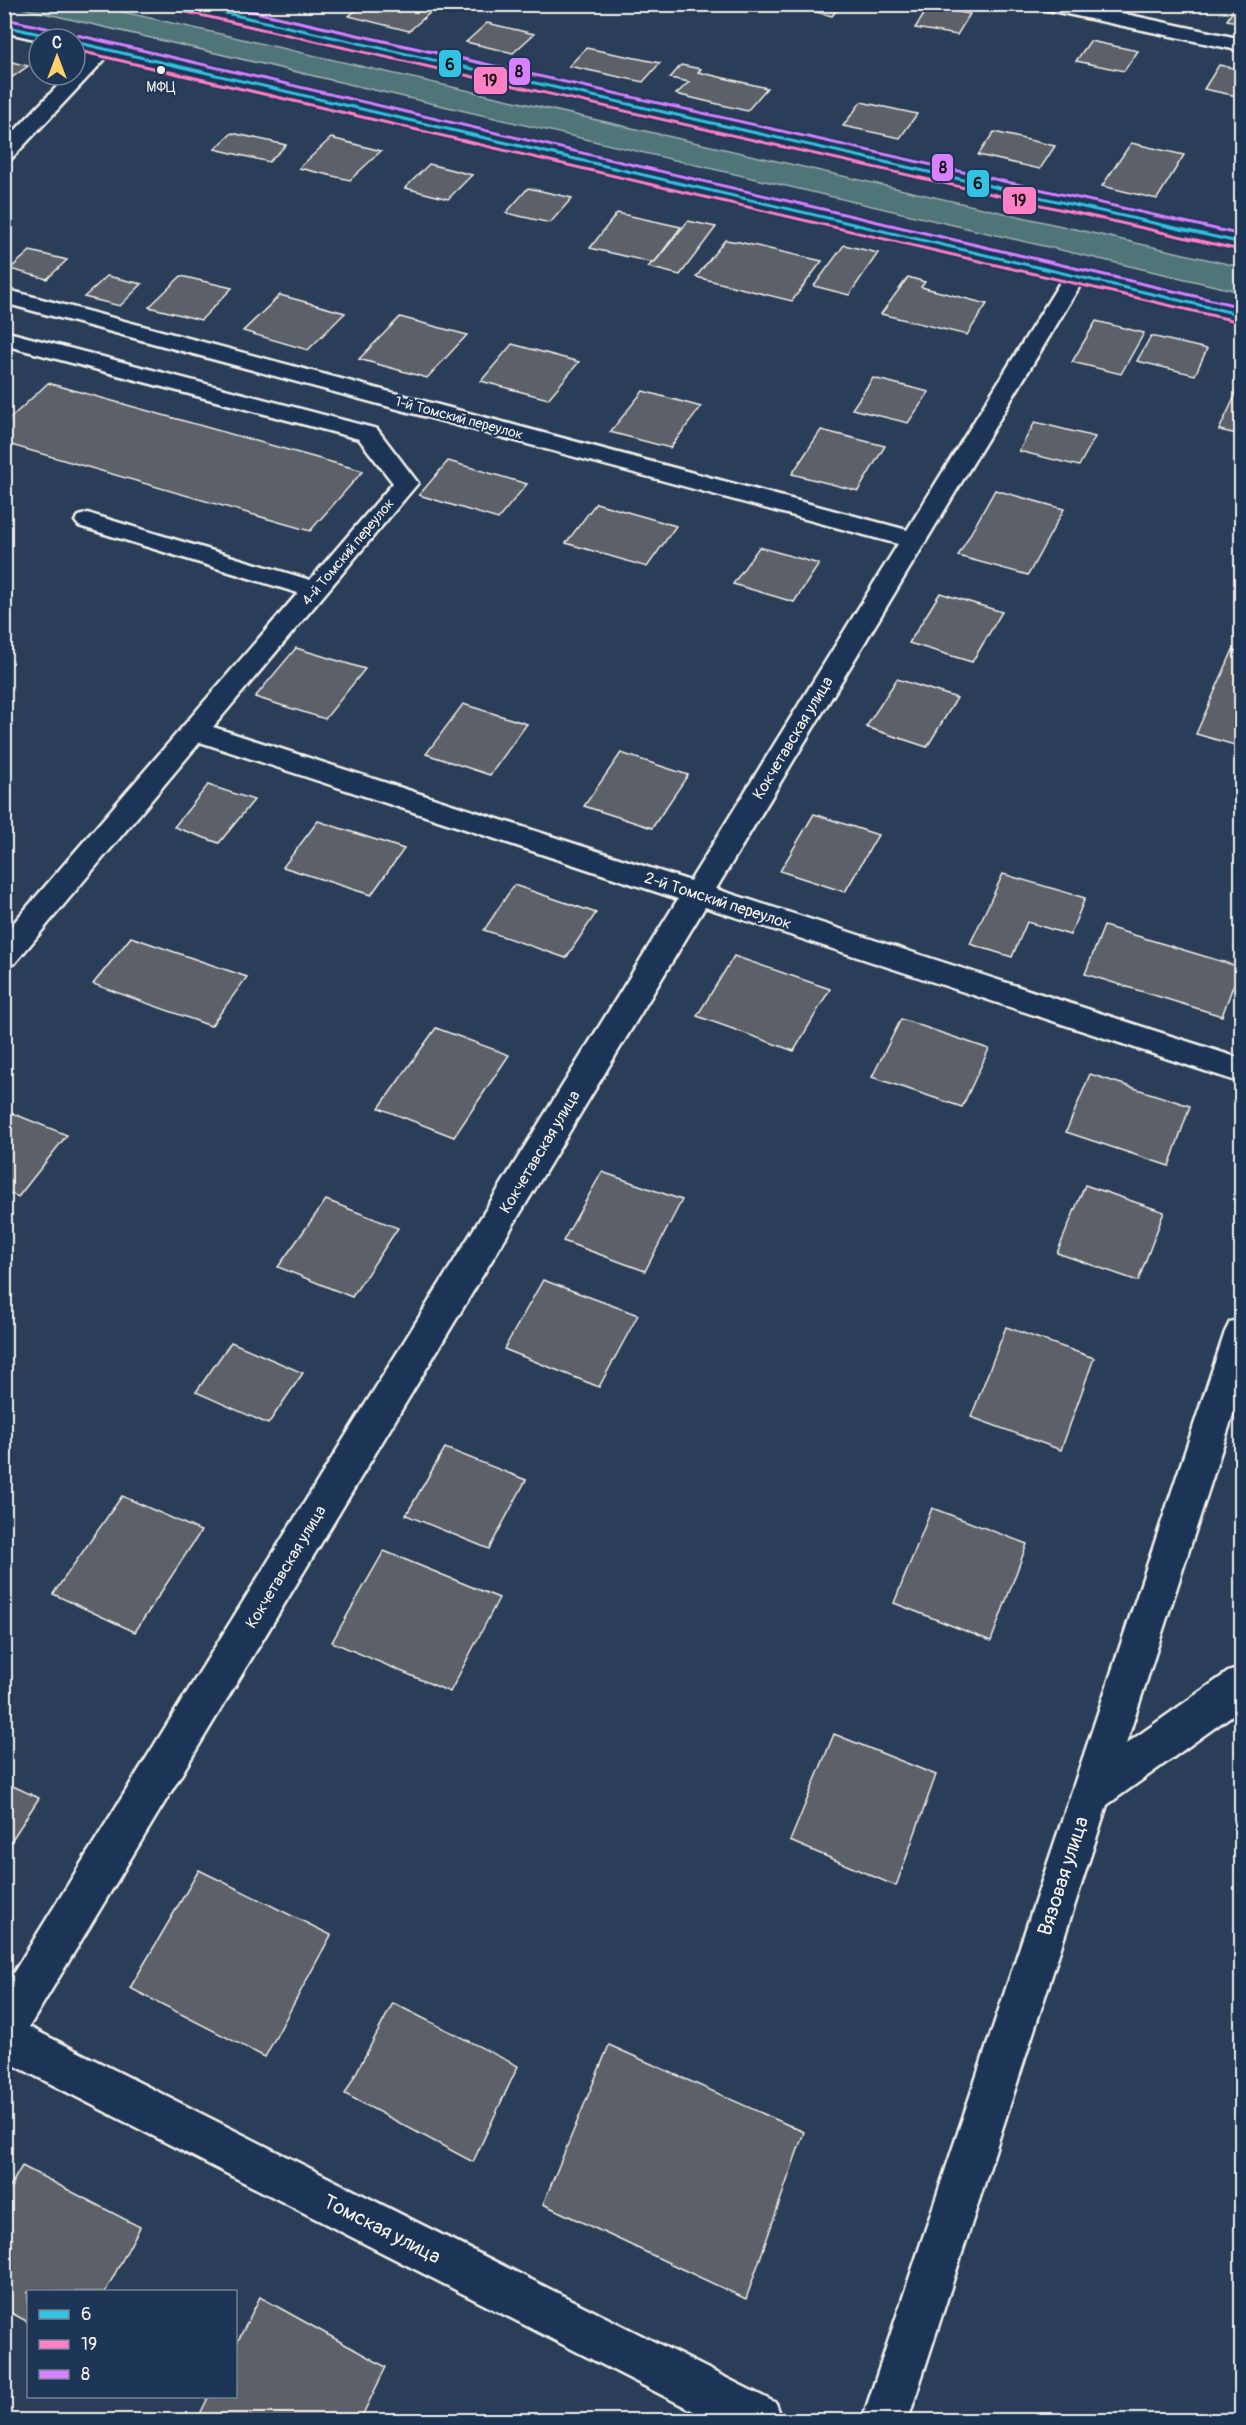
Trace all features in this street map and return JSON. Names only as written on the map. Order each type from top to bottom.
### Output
[{"type":"street","points":[[183,4],[1242,243]]},
{"type":"street","points":[[1048,4],[1242,45]]},
{"type":"street","points":[[4,26],[27,31]]},
{"type":"street","points":[[87,45],[1242,315]]},
{"type":"street","points":[[4,155],[103,49]]},
{"type":"street","name":"Кокчетавская улица","points":[[4,2028],[1075,276]]},
{"type":"street","name":"1-й Томский переулок","points":[[4,296],[914,540]]},
{"type":"street","name":"4-й Томский переулок","points":[[4,338],[368,434],[406,483],[4,955]]},
{"type":"street","points":[[88,521],[316,590]]},
{"type":"street","name":"2-й Томский переулок","points":[[195,731],[1242,1071]]},
{"type":"street","name":"Вязовая улица","points":[[885,2421],[1241,1337]]},
{"type":"street","points":[[1090,1793],[1242,1685]]},
{"type":"street","name":"Томская улица","points":[[4,2037],[759,2421]]},
{"type":"green space","points":[[5,4],[93,5],[1241,267],[1241,292]]},
{"type":"building","points":[[364,4],[411,4],[433,10],[409,31],[349,16]]},
{"type":"building","points":[[782,4],[842,4],[832,16]]},
{"type":"building","points":[[1237,4],[1242,4],[1242,23],[1227,20]]},
{"type":"building","points":[[929,7],[970,14],[957,35],[915,28]]},
{"type":"building","points":[[487,23],[534,34],[513,53],[466,42]]},
{"type":"building","points":[[1090,41],[1138,51],[1124,71],[1076,61]]},
{"type":"building","points":[[586,48],[660,63],[643,82],[569,66]]},
{"type":"building","points":[[4,60],[27,66],[27,67],[4,83]]},
{"type":"building","points":[[681,65],[701,69],[698,72],[767,88],[747,111],[676,94],[689,82],[670,78]]},
{"type":"building","points":[[1219,65],[1242,70],[1242,97],[1204,89]]},
{"type":"building","points":[[861,102],[917,114],[900,138],[843,126]]},
{"type":"building","points":[[994,132],[1055,146],[1040,169],[978,155]]},
{"type":"building","points":[[232,133],[286,145],[269,162],[215,149]]},
{"type":"building","points":[[331,138],[381,151],[350,180],[299,168]]},
{"type":"building","points":[[1131,143],[1184,155],[1157,199],[1102,186]]},
{"type":"building","points":[[429,164],[472,175],[448,199],[405,188]]},
{"type":"building","points":[[528,188],[572,198],[550,223],[506,213]]},
{"type":"building","points":[[617,213],[681,227],[654,263],[590,248]]},
{"type":"building","points":[[688,221],[716,227],[680,275],[648,267],[654,263]]},
{"type":"building","points":[[725,240],[822,261],[792,301],[696,277]]},
{"type":"building","points":[[844,245],[878,253],[849,295],[814,286]]},
{"type":"building","points":[[30,251],[67,260],[47,279],[10,269]]},
{"type":"building","points":[[107,276],[142,284],[120,306],[84,297]]},
{"type":"building","points":[[181,276],[232,288],[201,320],[149,307]]},
{"type":"building","points":[[908,277],[925,282],[921,287],[987,304],[967,335],[881,314]]},
{"type":"building","points":[[280,295],[345,313],[308,350],[243,331]]},
{"type":"building","points":[[400,317],[467,335],[427,378],[359,359]]},
{"type":"building","points":[[1096,321],[1144,333],[1121,374],[1072,362]]},
{"type":"building","points":[[1151,336],[1207,349],[1195,375],[1137,361]]},
{"type":"building","points":[[512,344],[579,362],[548,399],[481,381]]},
{"type":"building","points":[[873,378],[929,392],[908,423],[852,409]]},
{"type":"building","points":[[48,383],[363,471],[310,531],[4,443],[4,424]]},
{"type":"building","points":[[643,391],[701,407],[670,448],[610,432]]},
{"type":"building","points":[[1237,392],[1242,393],[1242,435],[1219,430]]},
{"type":"building","points":[[1035,422],[1095,437],[1079,466],[1019,451]]},
{"type":"building","points":[[821,430],[885,446],[858,491],[792,474]]},
{"type":"building","points":[[448,461],[527,484],[498,519],[419,495]]},
{"type":"building","points":[[995,490],[1064,509],[1028,575],[958,556]]},
{"type":"building","points":[[596,503],[676,526],[647,567],[566,543]]},
{"type":"building","points":[[759,547],[819,564],[794,602],[733,584]]},
{"type":"building","points":[[940,593],[1002,612],[972,662],[909,643]]},
{"type":"building","points":[[296,648],[365,669],[325,719],[255,697]]},
{"type":"building","points":[[1233,650],[1242,653],[1242,747],[1196,734]]},
{"type":"building","points":[[897,679],[957,698],[927,747],[866,727]]},
{"type":"building","points":[[463,704],[527,724],[490,775],[426,754]]},
{"type":"building","points":[[621,753],[688,775],[652,828],[584,806]]},
{"type":"building","points":[[208,785],[254,800],[219,843],[174,827]]},
{"type":"building","points":[[814,814],[878,835],[845,892],[780,871]]},
{"type":"building","points":[[318,821],[404,849],[371,895],[283,867]]},
{"type":"building","points":[[1003,874],[1085,898],[1070,935],[1027,922],[1012,957],[970,944]]},
{"type":"building","points":[[514,885],[596,913],[566,958],[484,930]]},
{"type":"building","points":[[1104,926],[1240,967],[1222,1016],[1085,974]]},
{"type":"building","points":[[131,937],[247,977],[211,1026],[93,984]]},
{"type":"building","points":[[734,956],[830,989],[794,1051],[697,1016]]},
{"type":"building","points":[[901,1019],[989,1049],[962,1107],[872,1077]]},
{"type":"building","points":[[436,1028],[509,1055],[454,1137],[379,1108]]},
{"type":"building","points":[[1090,1074],[1190,1106],[1169,1166],[1066,1132]]},
{"type":"building","points":[[4,1110],[67,1135],[18,1197],[4,1191]]},
{"type":"building","points":[[602,1172],[682,1200],[645,1271],[563,1241]]},
{"type":"building","points":[[1085,1185],[1164,1212],[1138,1281],[1057,1253]]},
{"type":"building","points":[[326,1200],[398,1228],[352,1297],[278,1267]]},
{"type":"building","points":[[543,1280],[638,1315],[599,1387],[504,1349]]},
{"type":"building","points":[[1006,1327],[1094,1358],[1061,1450],[971,1417]]},
{"type":"building","points":[[231,1342],[303,1373],[268,1424],[196,1392]]},
{"type":"building","points":[[445,1448],[526,1480],[489,1549],[406,1515]]},
{"type":"building","points":[[122,1496],[201,1531],[135,1632],[53,1594]]},
{"type":"building","points":[[932,1508],[1027,1544],[991,1641],[894,1603]]},
{"type":"building","points":[[384,1551],[499,1598],[450,1692],[332,1642]]},
{"type":"building","points":[[834,1734],[936,1775],[896,1886],[790,1841]]},
{"type":"building","points":[[4,1782],[39,1798],[4,1852]]},
{"type":"building","points":[[199,1870],[331,1935],[265,2057],[130,1988]]},
{"type":"building","points":[[393,2003],[518,2066],[473,2162],[345,2094]]},
{"type":"building","points":[[609,2045],[804,2132],[746,2299],[543,2204]]},
{"type":"building","points":[[22,2166],[140,2227],[106,2290],[27,2290],[27,2321],[4,2309],[4,2197]]},
{"type":"building","points":[[260,2297],[386,2367],[360,2420],[197,2420],[208,2398],[237,2398],[237,2343]]},
{"type":"transit line","name":"6","points":[[186,4],[1242,243]]},
{"type":"transit line","name":"8","points":[[220,4],[1242,235]]},
{"type":"transit line","name":"19","points":[[182,11],[1240,250]]},
{"type":"transit line","name":"8","points":[[6,19],[42,27]]},
{"type":"transit line","name":"6","points":[[4,26],[27,31]]},
{"type":"transit line","name":"8","points":[[87,37],[1242,307]]},
{"type":"transit line","name":"6","points":[[87,45],[1242,315]]},
{"type":"transit line","name":"19","points":[[87,53],[1240,322]]},
{"type":"place","name":"МФЦ","points":[[161,70]]}]
